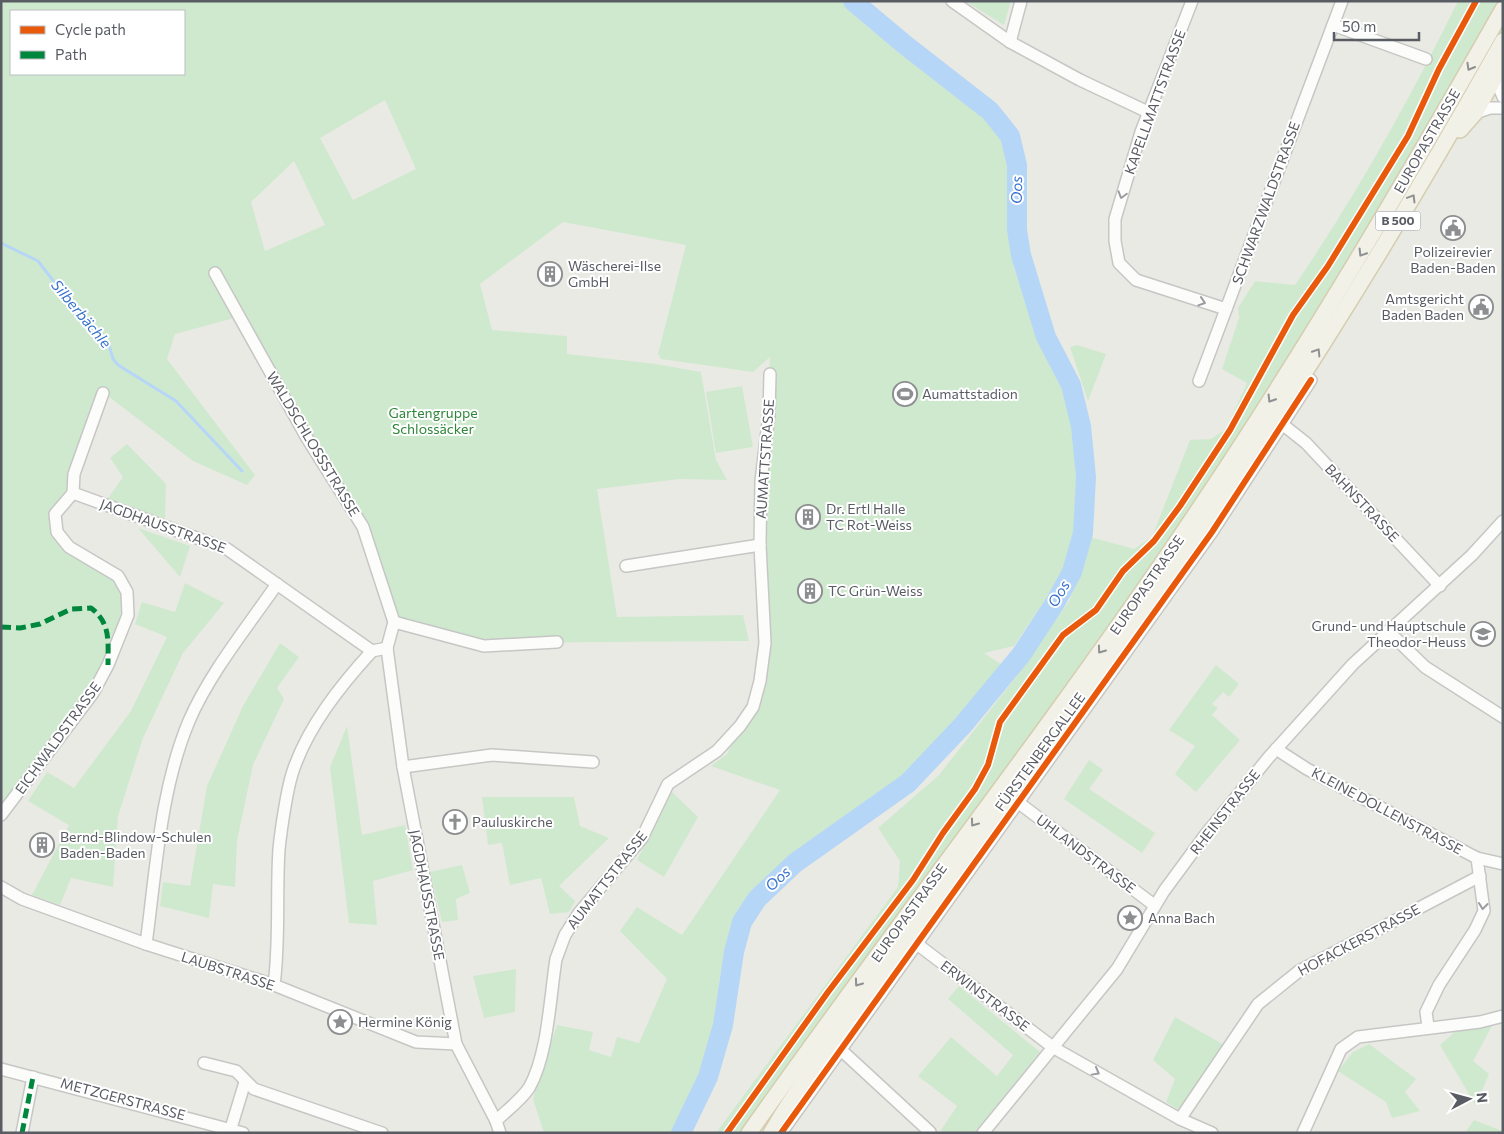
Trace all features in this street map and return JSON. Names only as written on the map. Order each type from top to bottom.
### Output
[{"type":"main road","name":"EUROPASTRASSE","points":[[749,1133],[1108,640],[1201,506],[1286,375],[1385,215],[1503,9]]},
{"type":"main road","name":"EUROPASTRASSE","points":[[771,1133],[836,1036],[1119,648],[1228,489],[1339,318],[1436,158],[1503,41]]},
{"type":"main road","points":[[1436,158],[1475,113],[1503,63]]},
{"type":"street","points":[[952,1],[1010,42],[1080,80],[1150,113]]},
{"type":"street","points":[[1010,42],[1021,1]]},
{"type":"street","name":"KAPELLMATTSTRASSE","points":[[1192,1],[1142,132],[1115,219],[1115,241],[1119,263],[1136,280],[1226,309]]},
{"type":"street","name":"SCHWARZWALDSTRASSE","points":[[1199,381],[1342,1]]},
{"type":"street","points":[[1333,25],[1426,59]]},
{"type":"street","points":[[1495,77],[1503,97]]},
{"type":"street","points":[[1475,113],[1490,108],[1503,108]]},
{"type":"street","name":"WALDSCHLOSSSTRASSE","points":[[214,273],[303,430],[363,527],[394,622]]},
{"type":"street","name":"AUMATTSTRASSE","points":[[496,1121],[519,1100],[536,1075],[541,1058],[556,959],[565,934],[579,913],[642,838],[668,784],[716,751],[740,726],[753,707],[760,682],[765,643],[760,545],[761,480],[769,414],[770,374]]},
{"type":"street","name":"FÜRSTENBERGALLEE","points":[[781,1133],[1207,540],[1311,380]]},
{"type":"street","points":[[74,493],[74,474],[103,393]]},
{"type":"street","name":"BAHNSTRASSE","points":[[1282,424],[1306,443],[1440,586]]},
{"type":"street","name":"JAGDHAUSSTRASSE","points":[[74,493],[227,549],[372,651]]},
{"type":"street","name":"EICHWALDSTRASSE","points":[[1,815],[93,693],[108,666],[128,615],[127,592],[118,576],[69,547],[57,532],[55,514],[74,493]]},
{"type":"street","name":"RHEINSTRASSE","points":[[983,1133],[1117,969],[1154,905],[1206,834],[1276,749],[1353,664],[1388,630],[1440,586],[1503,521]]},
{"type":"street","points":[[626,566],[760,545]]},
{"type":"street","points":[[146,944],[170,786],[189,721],[207,688],[277,584]]},
{"type":"street","points":[[394,622],[484,646],[557,642]]},
{"type":"street","name":"JAGDHAUSSTRASSE","points":[[394,622],[386,648],[402,768],[456,1044],[496,1121],[500,1133]]},
{"type":"street","points":[[1388,630],[1425,667],[1503,716]]},
{"type":"street","points":[[274,985],[278,951],[279,848],[293,771],[316,723],[353,672],[372,651],[386,648]]},
{"type":"street","name":"KLEINE DOLLENSTRASSE","points":[[1276,749],[1307,769],[1477,858],[1503,864]]},
{"type":"street","points":[[402,768],[492,756],[593,762]]},
{"type":"street","name":"UHLANDSTRASSE","points":[[1019,803],[1154,905]]},
{"type":"street","points":[[1428,1026],[1426,1012],[1439,985],[1475,930],[1484,911],[1477,858]]},
{"type":"street","name":"HOFACKERSTRASSE","points":[[1180,1118],[1258,1004],[1299,970],[1480,876]]},
{"type":"street","name":"LAUBSTRASSE","points":[[1,887],[22,899],[146,944],[274,985],[416,1042],[456,1044]]},
{"type":"street","name":"ERWINSTRASSE","points":[[917,944],[1054,1048],[1180,1118],[1212,1133]]},
{"type":"street","points":[[1302,1133],[1341,1049],[1358,1037],[1428,1026],[1480,1022],[1503,1016]]},
{"type":"street","points":[[840,1049],[930,1132]]},
{"type":"street","points":[[204,1064],[236,1071],[245,1082],[254,1088],[382,1133]]},
{"type":"street","name":"METZGERSTRASSE","points":[[1,1069],[231,1128],[243,1133]]},
{"type":"street","points":[[22,1133],[33,1077]]},
{"type":"street","points":[[231,1128],[245,1082]]},
{"type":"green space","name":"Gartengruppe Schlossäcker","points":[[1,1],[843,1],[869,28],[980,110],[1003,134],[1008,159],[1014,268],[1033,318],[1064,386],[1074,420],[1081,465],[1080,523],[1066,569],[1014,646],[984,653],[1002,665],[958,726],[903,780],[807,848],[766,882],[735,925],[720,976],[713,1030],[692,1099],[674,1133],[544,1133],[533,1099],[557,1025],[593,1032],[589,1050],[611,1057],[617,1037],[639,1043],[667,979],[620,931],[637,907],[682,935],[780,790],[711,766],[727,754],[760,681],[760,545],[770,357],[753,372],[661,359],[658,354],[686,245],[563,222],[480,284],[492,330],[567,336],[567,354],[656,364],[701,372],[716,460],[727,480],[680,479],[597,489],[617,617],[743,615],[749,641],[487,643],[398,617],[381,560],[364,516],[238,317],[175,334],[167,359],[255,475],[247,485],[193,461],[104,393],[73,493],[55,514],[57,532],[118,576],[128,615],[108,665],[1,815]],"holes":[[[385,100],[416,169],[353,200],[320,138]],[[294,161],[325,225],[265,251],[251,202]]]},
{"type":"green space","points":[[965,1],[1011,1],[1004,25]]},
{"type":"green space","points":[[1458,1],[1499,1],[1377,217],[1301,341],[1178,530],[1070,683],[741,1133],[716,1133],[898,887],[900,861],[878,828],[939,775],[1016,677],[1069,601],[1090,537],[1134,549],[1152,537],[1190,440],[1211,439],[1226,429],[1247,383],[1222,369],[1239,318],[1238,308],[1255,281],[1295,285],[1340,216],[1382,146]]},
{"type":"green space","points":[[1077,345],[1106,354],[1088,401],[1070,347]]},
{"type":"green space","points":[[742,386],[753,447],[716,453],[706,392]]},
{"type":"green space","points":[[127,444],[166,484],[165,519],[107,500],[123,477],[110,458]]},
{"type":"green space","points":[[138,528],[190,546],[180,577]]},
{"type":"green space","points":[[185,583],[224,603],[183,653],[143,738],[118,816],[113,887],[71,878],[60,905],[32,895],[69,825],[28,801],[47,772],[74,788],[131,711],[167,637],[135,624],[142,602],[175,612]]},
{"type":"green space","points":[[280,643],[299,657],[277,688],[284,699],[253,765],[237,841],[235,887],[213,884],[209,918],[160,906],[163,882],[190,886],[207,786],[243,706]]},
{"type":"green space","points":[[1216,665],[1239,684],[1229,697],[1223,692],[1212,704],[1218,708],[1212,715],[1240,740],[1196,792],[1175,774],[1195,746],[1169,730]]},
{"type":"green space","points":[[347,726],[362,835],[405,825],[413,870],[373,881],[377,925],[349,923],[330,767]]},
{"type":"green space","points":[[1089,760],[1103,770],[1089,789],[1155,833],[1142,853],[1064,799]]},
{"type":"green space","points":[[672,792],[698,817],[664,877],[637,860]]},
{"type":"green space","points":[[482,797],[574,797],[580,826],[609,838],[559,886],[575,901],[569,912],[550,914],[541,878],[510,885],[502,843],[488,845]]},
{"type":"green space","points":[[462,865],[470,893],[456,899],[458,920],[442,922],[430,872]]},
{"type":"green space","points":[[516,969],[515,1012],[484,1018],[473,976]]},
{"type":"green space","points":[[959,986],[1040,1052],[974,1133],[943,1133],[941,1130],[957,1106],[918,1076],[951,1037],[997,1076],[1013,1055],[948,999]]},
{"type":"green space","points":[[1175,1017],[1224,1045],[1181,1111],[1166,1102],[1175,1079],[1153,1060]]},
{"type":"green space","points":[[1492,1026],[1473,1061],[1489,1074],[1476,1106],[1440,1045],[1457,1030]]},
{"type":"green space","points":[[1369,1044],[1416,1079],[1405,1092],[1420,1111],[1392,1118],[1386,1102],[1338,1071],[1353,1052]]},
{"type":"green space","points":[[1474,1120],[1503,1131],[1503,1133],[1465,1133]]},
{"type":"waterway","name":"Oos","points":[[681,1133],[708,1077],[723,1025],[734,952],[742,922],[757,899],[795,863],[908,783],[963,725],[1021,655],[1055,603],[1072,572],[1083,533],[1086,477],[1081,426],[1071,385],[1046,337],[1021,255],[1017,230],[1017,165],[1010,136],[990,111],[904,44],[853,1]]},
{"type":"waterway","name":"Silberbächle","points":[[1,243],[38,261],[85,322],[109,345],[113,359],[118,365],[176,401],[242,471]]},
{"type":"marked path","points":[[1,627],[20,628],[40,624],[71,609],[91,608],[102,620],[105,627],[108,641],[108,665]]},
{"type":"marked path","points":[[22,1133],[33,1077]]},
{"type":"cycle path","points":[[727,1133],[828,992],[913,880],[943,833],[975,789],[988,765],[1000,722],[1063,635],[1096,610],[1123,571],[1154,541],[1180,506],[1230,430],[1293,315],[1328,266],[1408,136],[1439,69],[1476,1]]},
{"type":"cycle path","points":[[781,1133],[1212,532],[1311,380]]},
{"type":"place","name":"Polizeirevier Baden-Baden","points":[[1453,228]]},
{"type":"place","name":"Wäscherei-Ilse GmbH","points":[[550,274]]},
{"type":"place","name":"Amtsgericht Baden Baden","points":[[1481,307]]},
{"type":"place","name":"Aumattstadion","points":[[905,394]]},
{"type":"place","name":"Dr. Ertl Halle TC Rot-Weiss","points":[[808,517]]},
{"type":"place","name":"TC Grün-Weiss","points":[[810,591]]},
{"type":"place","name":"Grund- und Hauptschule Theodor-Heuss","points":[[1483,634]]},
{"type":"place","name":"Pauluskirche","points":[[455,822]]},
{"type":"place","name":"Bernd-Blindow-Schulen Baden-Baden","points":[[42,845]]},
{"type":"place","name":"Anna Bach","points":[[1130,918]]},
{"type":"place","name":"Hermine König","points":[[340,1022]]}]
